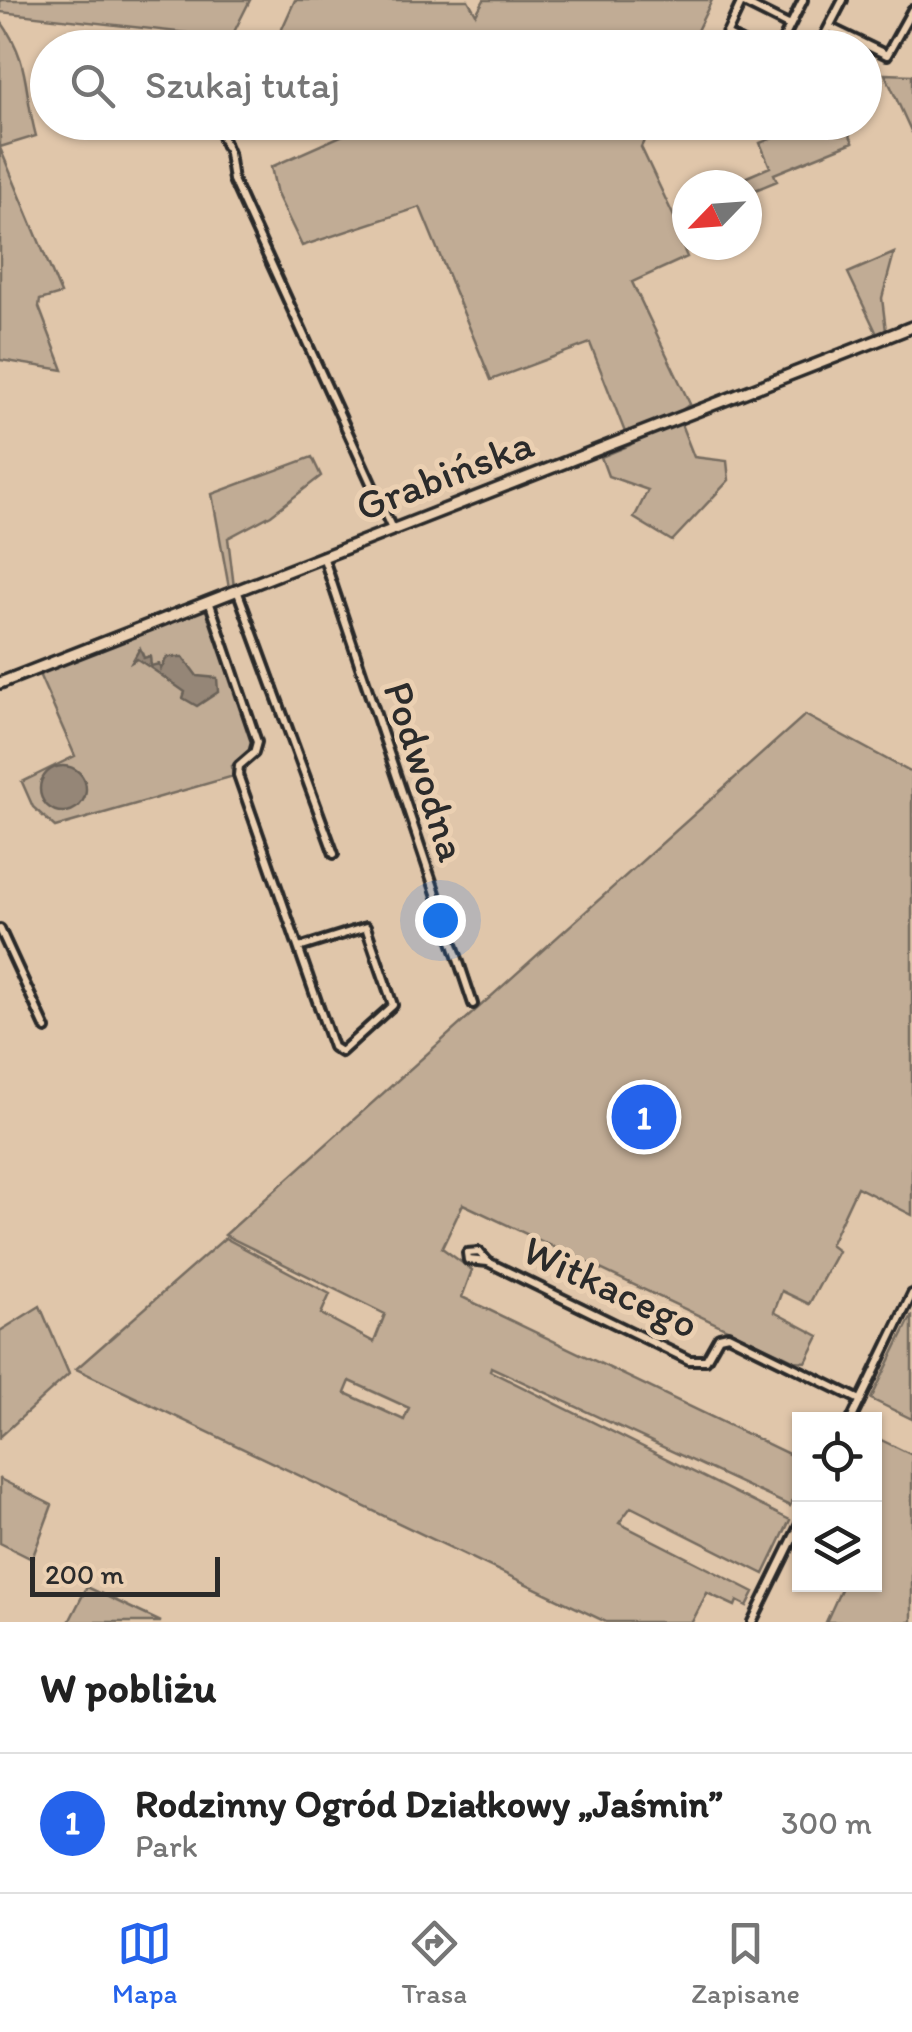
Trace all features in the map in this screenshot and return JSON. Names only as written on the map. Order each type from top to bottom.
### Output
[{"type":"street","points":[[788,30],[803,0]]},
{"type":"street","points":[[827,30],[843,0]]},
{"type":"street","points":[[728,30],[743,1],[790,26]]},
{"type":"street","points":[[882,53],[887,55],[912,10]]},
{"type":"street","points":[[829,27],[835,30]]},
{"type":"street","points":[[224,140],[233,180],[392,529]]},
{"type":"street","name":"Grabińska","points":[[0,683],[912,328]]},
{"type":"street","name":"Podwodna","points":[[323,556],[472,1004]]},
{"type":"street","points":[[237,590],[334,854]]},
{"type":"street","points":[[209,601],[256,742],[254,753],[239,766],[238,775],[333,1047],[341,1052],[392,1008],[366,928],[361,925],[299,948]]},
{"type":"street","points":[[0,929],[46,1029]]},
{"type":"street","name":"Witkacego","points":[[488,1262],[689,1360],[706,1360],[718,1337],[728,1335],[860,1400]]},
{"type":"street","points":[[855,1412],[912,1294]]},
{"type":"street","points":[[752,1622],[792,1540]]},
{"type":"shaded area","points":[[0,0],[250,0],[235,30],[160,30],[0,12]]},
{"type":"shaded area","points":[[295,0],[468,0],[476,14],[484,0],[712,0],[697,30],[282,30]]},
{"type":"shaded area","points":[[0,20],[22,63],[30,105],[30,138],[0,147]]},
{"type":"shaded area","points":[[885,74],[912,75],[912,133]]},
{"type":"shaded area","points":[[332,140],[644,140],[641,147],[672,213],[672,260],[680,260],[632,282],[690,404],[677,414],[694,457],[727,461],[729,480],[672,541],[634,518],[648,490],[608,476],[601,457],[630,445],[590,343],[491,380],[420,207],[302,246],[277,194],[271,167]]},
{"type":"shaded area","points":[[768,140],[853,142],[774,174],[777,181],[762,187],[762,170],[770,167],[760,143]]},
{"type":"shaded area","points":[[0,148],[61,294],[40,300],[39,307],[63,370],[0,360]]},
{"type":"shaded area","points":[[894,253],[882,298],[886,331],[877,334],[848,273]]},
{"type":"shaded area","points":[[312,457],[321,476],[271,515],[228,538],[234,587],[229,588],[212,494]]},
{"type":"shaded area","points":[[207,607],[253,740],[250,750],[231,767],[234,776],[55,827],[33,807],[22,782],[75,756],[39,674]]},
{"type":"shaded area","points":[[140,648],[144,658],[150,656],[151,666],[159,664],[161,669],[167,657],[183,657],[197,676],[217,678],[218,692],[197,706],[183,698],[185,692],[149,667],[137,659],[132,662]]},
{"type":"shaded area","points":[[805,715],[912,773],[912,1215],[857,1187],[830,1245],[838,1251],[809,1304],[782,1291],[774,1312],[819,1336],[806,1362],[795,1361],[463,1204],[442,1248],[472,1270],[462,1297],[792,1456],[790,1506],[491,1367],[490,1371],[790,1520],[764,1574],[631,1507],[619,1523],[754,1592],[747,1606],[737,1601],[735,1606],[707,1593],[692,1622],[606,1622],[76,1369],[225,1238],[330,1294],[321,1314],[374,1342],[385,1314],[225,1235]],"holes":[[[350,1381],[409,1408],[404,1420],[345,1393]]]},
{"type":"shaded area","points":[[63,766],[79,773],[86,789],[79,805],[63,812],[47,805],[40,789],[47,773]]},
{"type":"shaded area","points":[[40,1306],[69,1374],[0,1437],[0,1331]]},
{"type":"shaded area","points":[[912,1315],[912,1419],[871,1399]]},
{"type":"shaded area","points":[[882,1440],[912,1455],[912,1622],[826,1622],[840,1592],[882,1592]]},
{"type":"shaded area","points":[[0,1479],[52,1505],[32,1559],[0,1543]]},
{"type":"shaded area","points":[[87,1587],[161,1622],[69,1622]]},
{"type":"place","name":"Rodzinny Ogród Działkowy „Jaśmin”","points":[[644,1117]]}]
